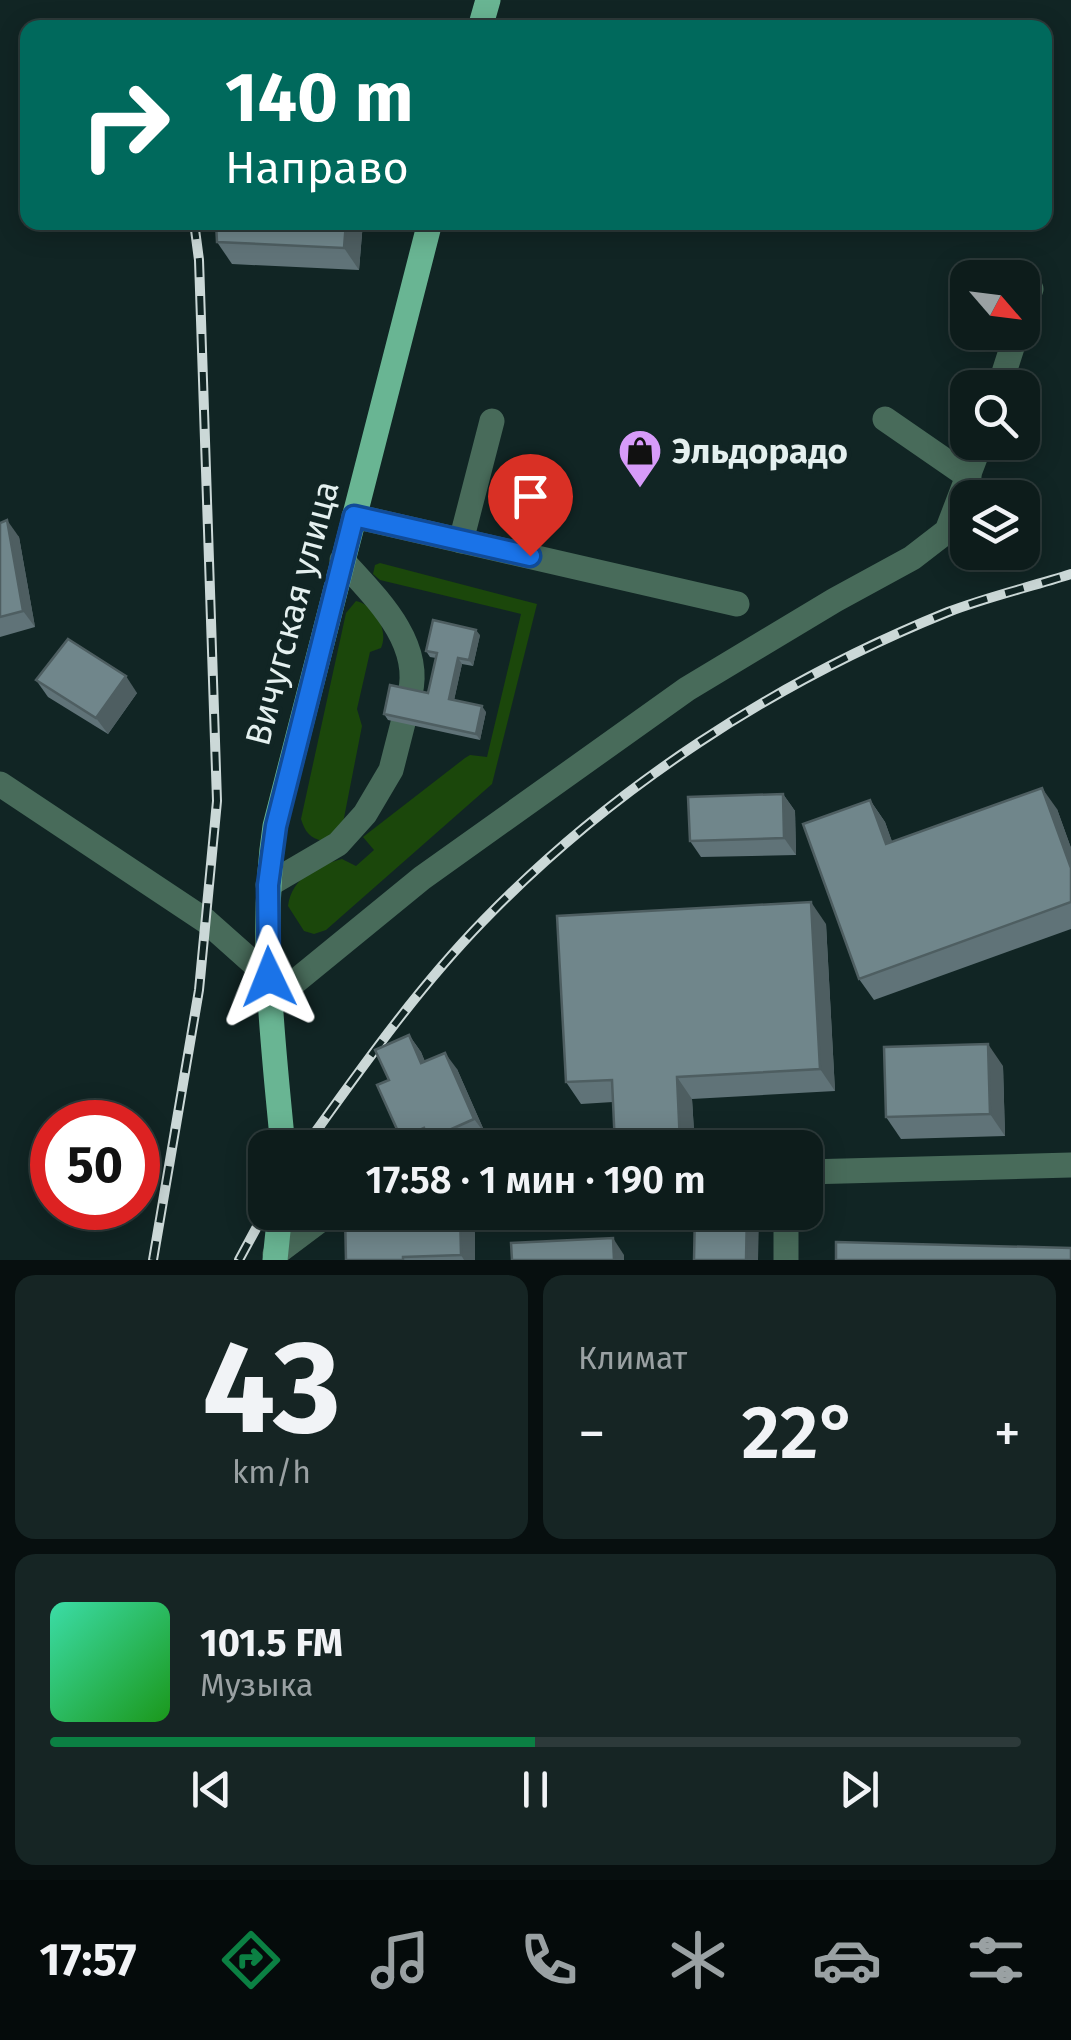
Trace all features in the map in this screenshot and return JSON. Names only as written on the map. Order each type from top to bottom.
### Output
[{"type":"main road","name":"Вичугская улица","points":[[281,1130],[269,1003],[268,885],[276,826],[290,758],[428,230]]},
{"type":"main road","points":[[275,1257],[278,1230]]},
{"type":"street","points":[[885,419],[970,476]]},
{"type":"street","points":[[461,541],[492,421]]},
{"type":"street","points":[[269,1003],[422,878],[687,689],[912,558],[947,532],[975,460]]},
{"type":"street","points":[[354,516],[737,604]]},
{"type":"street","points":[[342,560],[380,602],[399,632],[409,653],[414,679],[410,694]]},
{"type":"street","points":[[268,885],[338,844],[365,814],[392,770],[402,723]]},
{"type":"street","points":[[0,784],[206,921],[269,977]]},
{"type":"street","points":[[823,1172],[1071,1165]]},
{"type":"street","points":[[275,1257],[309,1230]]},
{"type":"street","points":[[786,1230],[786,1260]]},
{"type":"green space","points":[[380,563],[537,604],[492,784],[326,930],[314,934],[304,931],[288,906],[300,880],[315,869],[342,859],[356,866],[374,850],[363,837],[465,758],[487,757],[521,614],[380,580],[373,574],[375,565]]},
{"type":"green space","points":[[356,601],[374,613],[382,626],[383,641],[381,648],[370,652],[357,709],[362,726],[343,823],[323,841],[309,834],[301,819],[346,613]]},
{"type":"building","points":[[216,230],[345,230],[344,248],[217,242]]},
{"type":"building","points":[[7,520],[23,611],[0,617],[0,523]]},
{"type":"building","points":[[433,620],[476,630],[469,660],[458,658],[449,699],[482,706],[476,734],[384,714],[390,685],[428,693],[437,653],[426,651]]},
{"type":"building","points":[[68,639],[126,676],[96,718],[36,680]]},
{"type":"building","points":[[1042,788],[1071,868],[1071,902],[859,979],[803,824],[870,800],[886,844]]},
{"type":"building","points":[[783,794],[784,838],[690,841],[688,797]]},
{"type":"building","points":[[811,902],[820,1069],[677,1077],[679,1130],[614,1130],[612,1080],[566,1082],[557,916]]},
{"type":"building","points":[[409,1035],[421,1063],[445,1053],[474,1119],[449,1130],[397,1130],[377,1085],[389,1080],[375,1050]]},
{"type":"building","points":[[988,1044],[990,1114],[886,1117],[884,1047]]},
{"type":"building","points":[[345,1230],[460,1230],[461,1255],[346,1260]]},
{"type":"building","points":[[695,1230],[747,1230],[746,1260],[694,1260]]},
{"type":"building","points":[[613,1238],[614,1260],[512,1260],[511,1243]]},
{"type":"building","points":[[836,1242],[1071,1248],[1071,1260],[836,1260]]},
{"type":"railway","points":[[153,1260],[199,990],[217,801],[195,230]]},
{"type":"railway","points":[[317,1130],[389,1031],[458,947],[533,872],[641,783],[759,705],[883,640],[963,607],[1071,574]]},
{"type":"railway","points":[[239,1260],[255,1230]]},
{"type":"place","name":"Эльдорадо","points":[[640,489]]},
{"type":"route","points":[[269,977],[268,885],[276,826],[290,758],[354,516],[530,556]]}]
